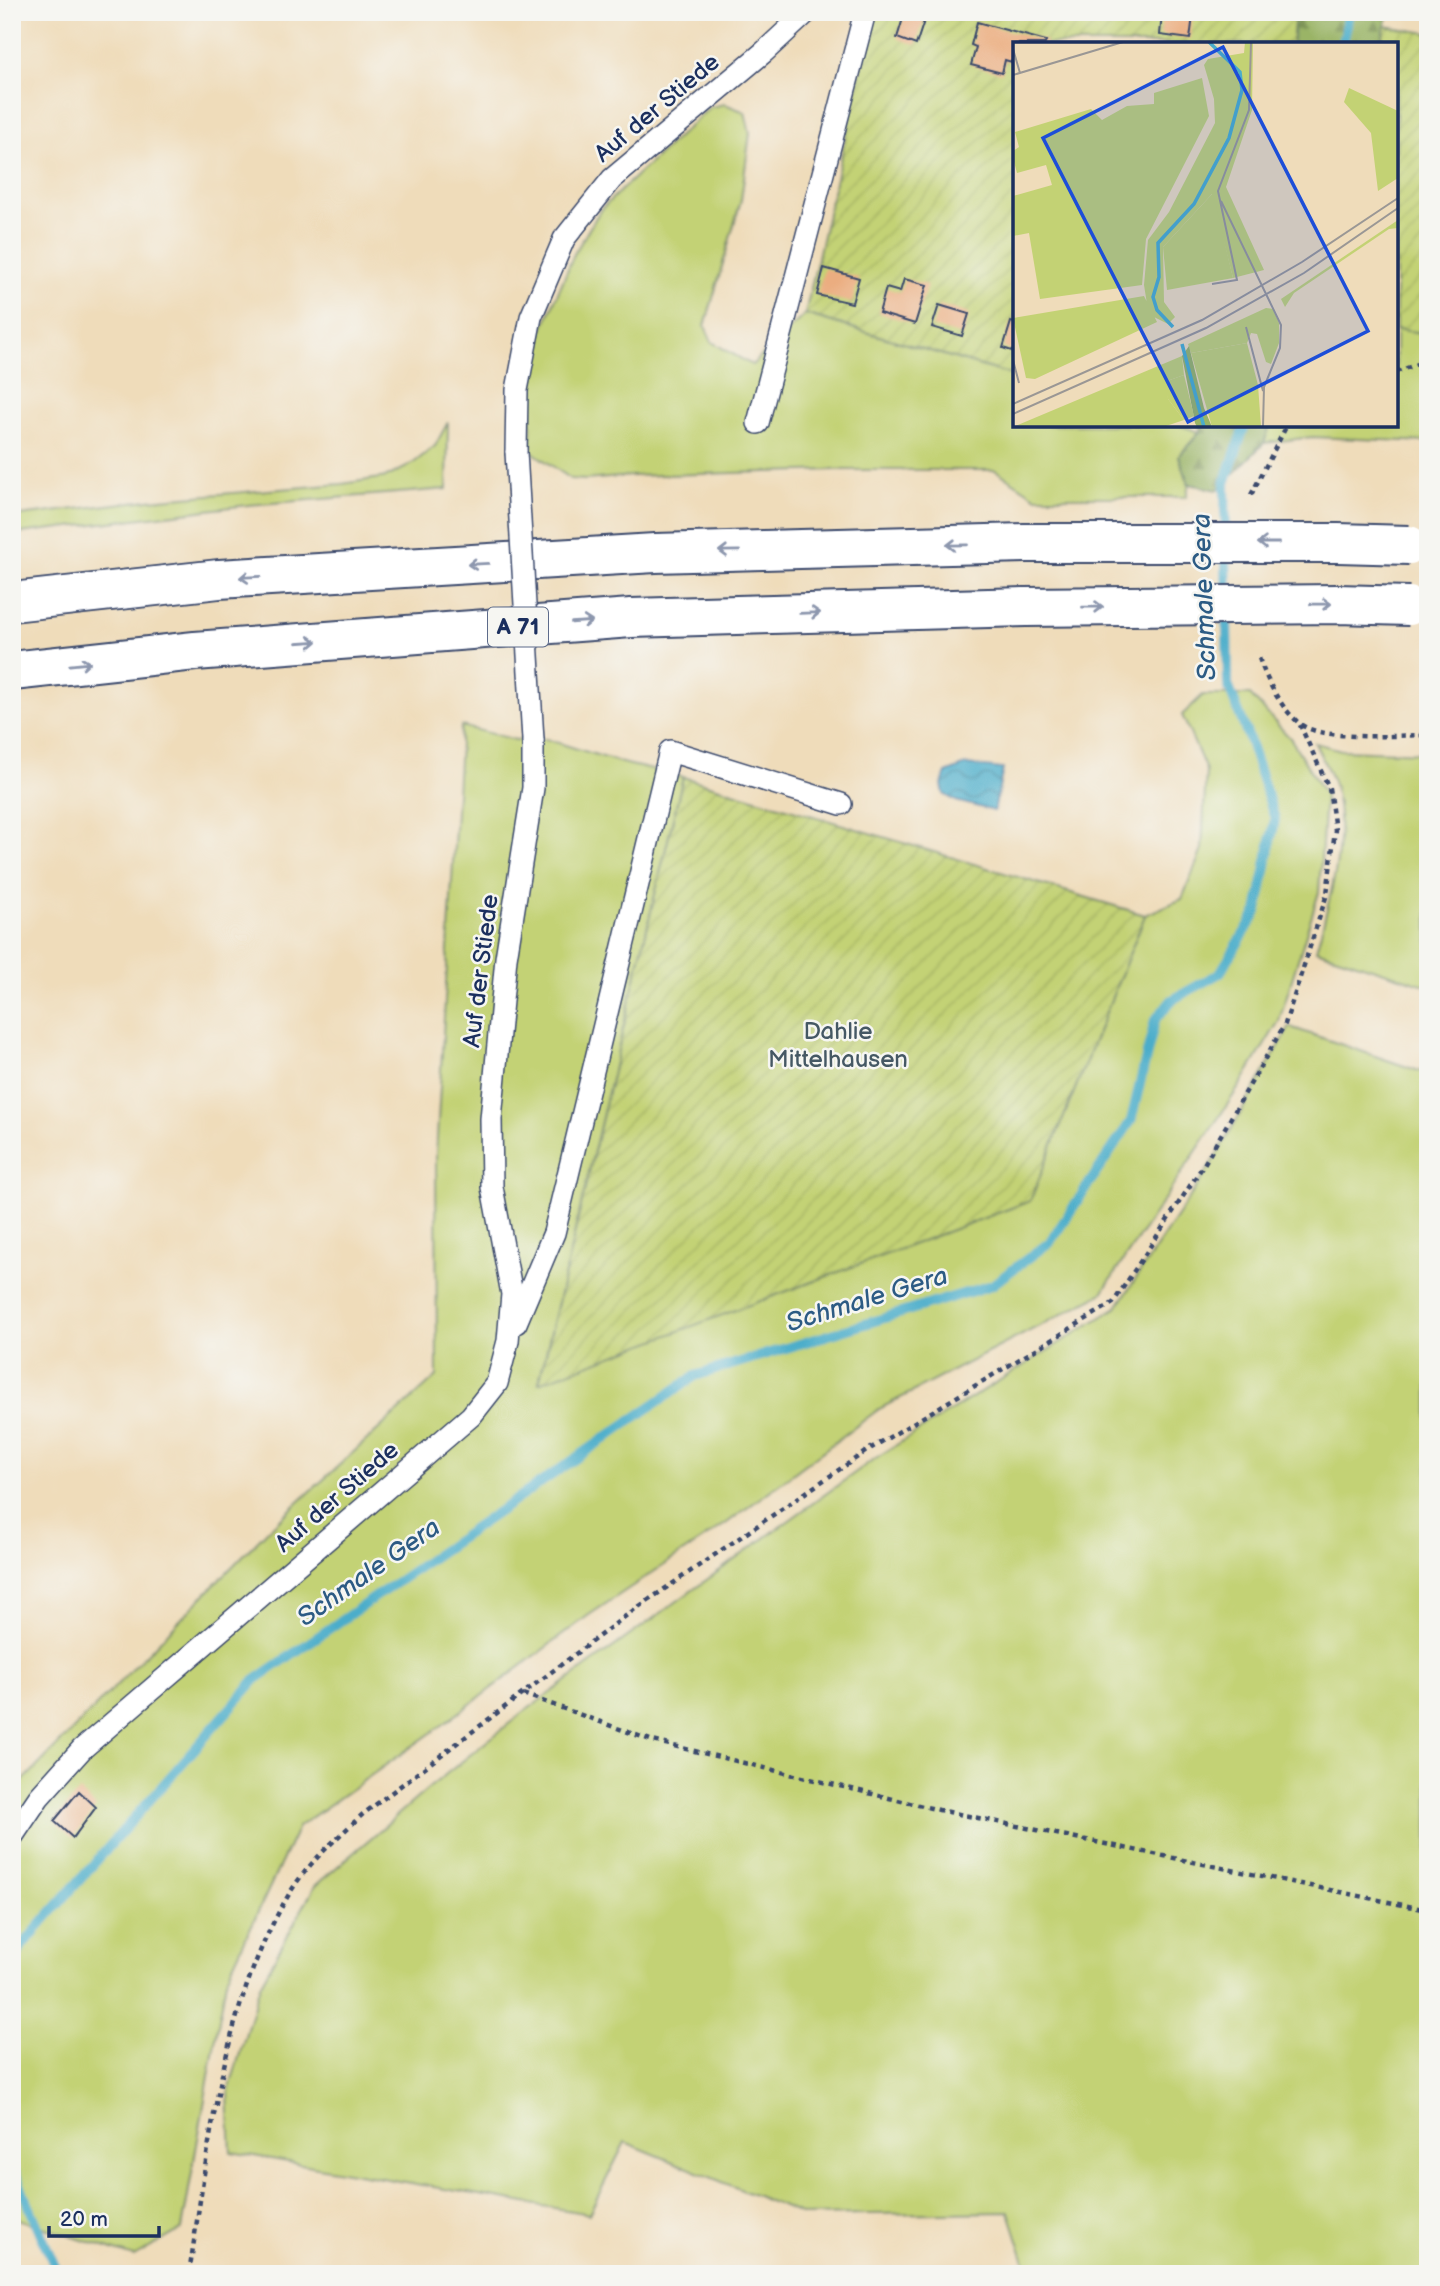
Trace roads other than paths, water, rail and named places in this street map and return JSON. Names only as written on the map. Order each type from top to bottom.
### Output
[{"type":"highway","points":[[12,602],[219,579],[641,554],[1025,543],[1338,543],[1419,546]]},
{"type":"highway","name":"A 71","points":[[12,671],[195,651],[631,618],[1025,607],[1338,604],[1419,607]]},
{"type":"lane","name":"Auf der Stiede","points":[[12,1837],[40,1797],[82,1749],[471,1416],[497,1383],[508,1341],[512,1294],[492,1187],[491,1119],[506,958],[533,788],[533,740],[516,452],[517,390],[531,317],[564,239],[612,179],[764,52],[807,12]]},
{"type":"lane","points":[[758,423],[864,12]]},
{"type":"lane","points":[[508,1341],[554,1233],[670,751],[841,804]]},
{"type":"water","points":[[966,765],[1003,769],[994,811],[956,801],[944,794],[942,784],[946,773]]},
{"type":"waterway","name":"Schmale Gera","points":[[1343,42],[1349,12]]},
{"type":"waterway","name":"Schmale Gera","points":[[12,1967],[21,1947],[255,1680],[695,1376],[992,1285],[1050,1242],[1131,1121],[1155,1020],[1172,1000],[1220,973],[1257,912],[1275,819],[1228,685],[1225,483],[1244,427]]},
{"type":"waterway","name":"Schmale Gera","points":[[12,2166],[58,2274]]},
{"type":"park label","name":"Dahlie Mittelhausen","points":[[838,1045]]}]
